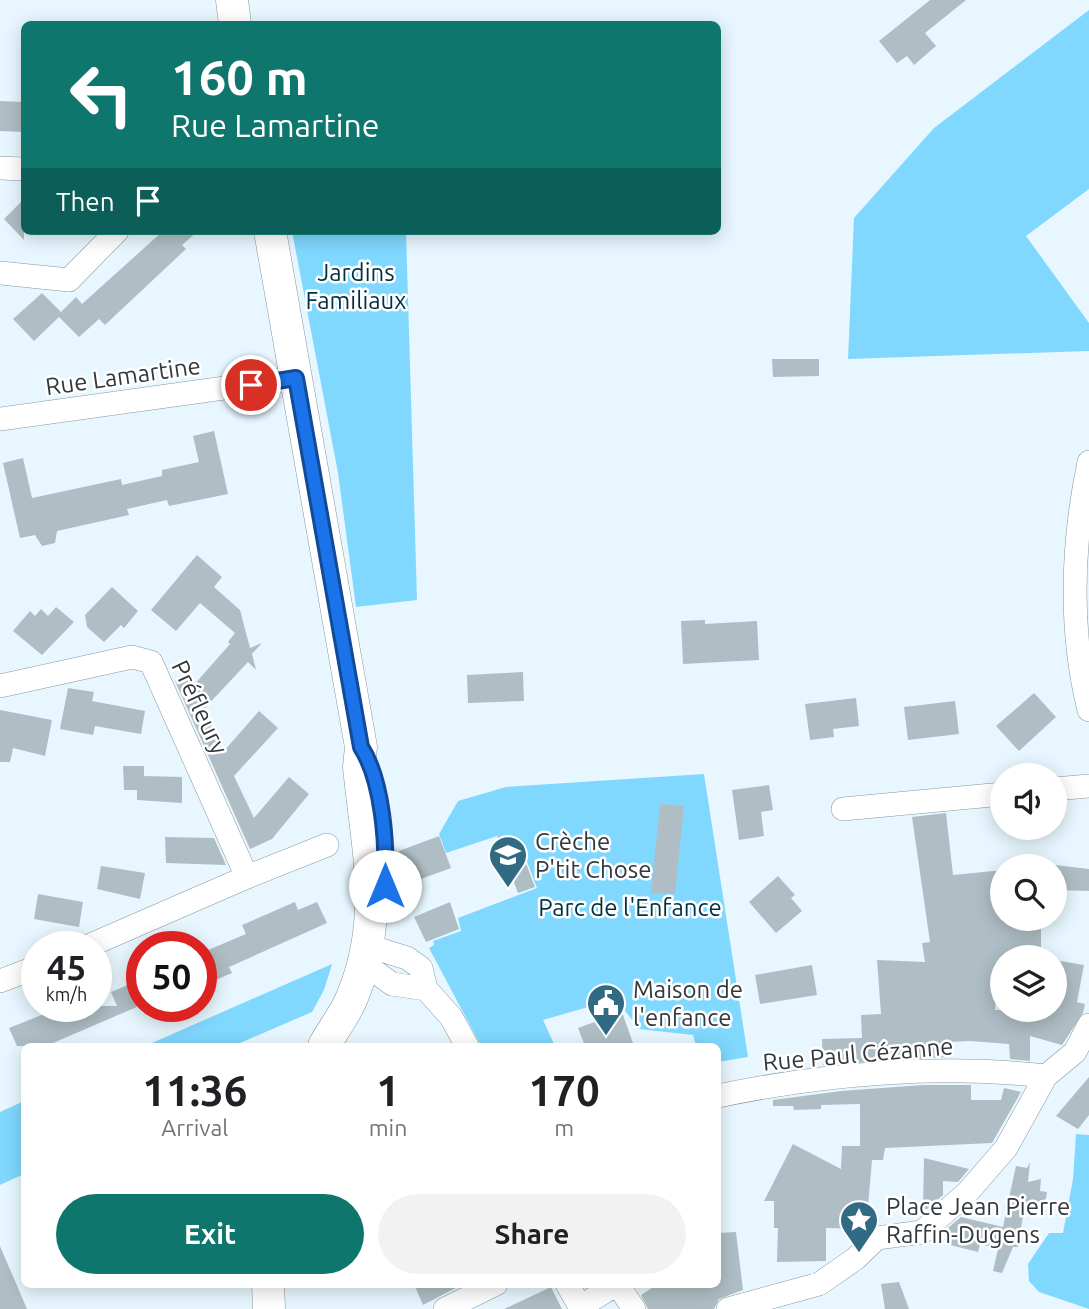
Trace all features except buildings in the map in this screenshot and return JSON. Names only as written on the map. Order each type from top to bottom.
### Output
[{"type":"main road","points":[[232,0],[235,21]]},
{"type":"main road","points":[[271,235],[361,747],[359,767],[373,895],[374,989],[349,1043]]},
{"type":"main road","points":[[326,1043],[372,958]]},
{"type":"main road","points":[[268,1288],[269,1309]]},
{"type":"street","points":[[0,169],[21,169]]},
{"type":"street","points":[[0,273],[69,280],[113,235]]},
{"type":"street","name":"Rue Lamartine","points":[[0,419],[296,378]]},
{"type":"street","points":[[1089,462],[1074,577],[1080,669],[1089,710]]},
{"type":"street","name":"Préfleury","points":[[0,686],[132,657],[151,662],[247,877]]},
{"type":"street","points":[[1067,788],[1089,786]]},
{"type":"street","points":[[843,808],[990,795]]},
{"type":"street","points":[[112,936],[327,845]]},
{"type":"street","points":[[372,958],[393,984],[426,989],[451,1017],[465,1043]]},
{"type":"street","points":[[0,981],[21,973]]},
{"type":"street","points":[[728,1309],[820,1284],[855,1259],[877,1238],[922,1232],[967,1194],[1006,1148],[1046,1076],[1075,1052],[1089,1025]]},
{"type":"street","name":"Rue Paul Cézanne","points":[[721,1096],[898,1072],[1000,1070],[1046,1076]]},
{"type":"street","points":[[445,1309],[488,1288]]},
{"type":"street","points":[[569,1288],[578,1303],[588,1302],[611,1288]]},
{"type":"street","points":[[620,1288],[634,1309]]},
{"type":"green space","points":[[1089,10],[1089,189],[1026,236],[1089,323],[1089,351],[848,359],[854,218],[934,128]]},
{"type":"green space","name":"Jardins Familiaux","points":[[293,235],[406,235],[417,600],[356,607],[338,473]]},
{"type":"green space","name":"Parc de l'Enfance","points":[[704,774],[748,1057],[721,1062],[721,1043],[695,1043],[693,1035],[639,1029],[616,999],[543,1020],[554,1043],[479,1043],[429,948],[434,945],[433,941],[461,931],[458,918],[537,888],[526,859],[509,865],[497,836],[446,853],[439,834],[458,801],[506,787]]},
{"type":"green space","points":[[332,964],[324,990],[312,1012],[240,1043],[152,1043],[200,1022],[217,1022],[217,1014]]},
{"type":"green space","points":[[21,1102],[21,1175],[0,1185],[0,1112]]},
{"type":"green space","points":[[1076,1134],[1089,1135],[1089,1309],[1039,1292],[1029,1281],[1028,1264],[1049,1233],[1063,1233],[1073,1179]]},
{"type":"place","name":"Crèche P'tit Chose","points":[[508,889]]},
{"type":"place","name":"Maison de l'enfance","points":[[606,1037]]},
{"type":"place","name":"Place Jean Pierre Raffin-Dugens","points":[[859,1254]]},
{"type":"route","points":[[251,385],[296,378],[361,747],[373,764],[386,860],[385,886]]}]
